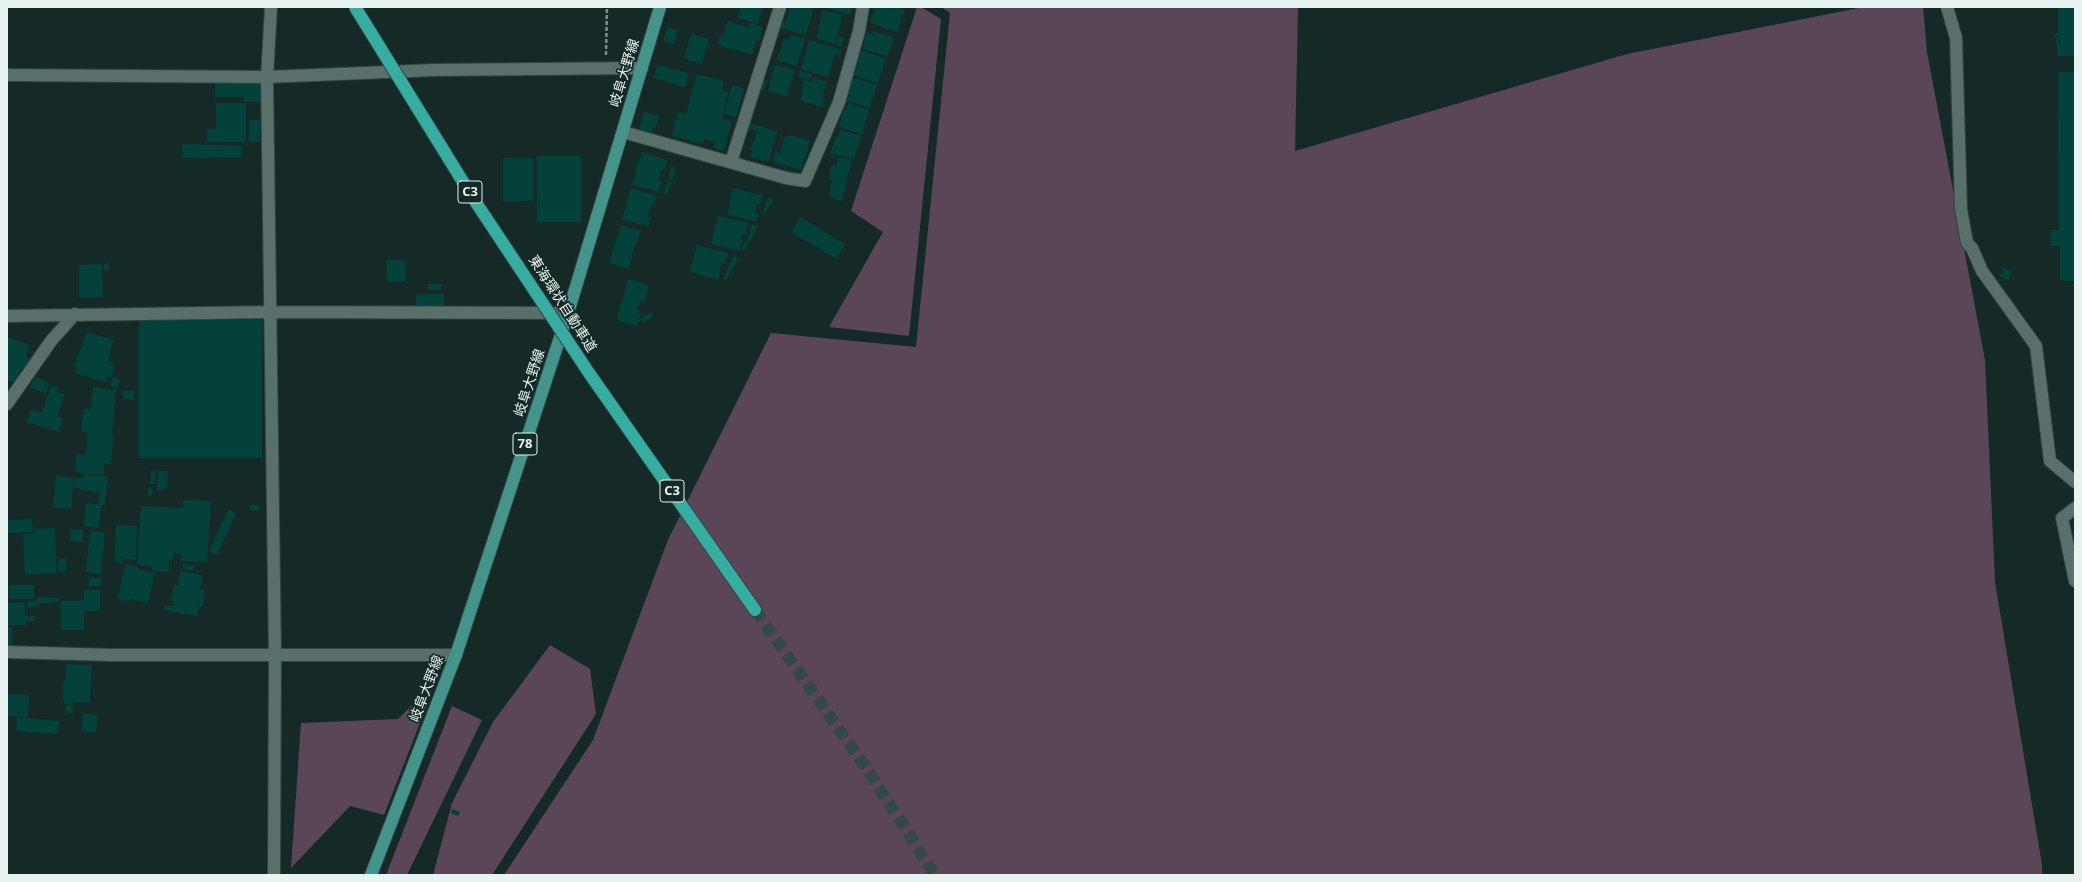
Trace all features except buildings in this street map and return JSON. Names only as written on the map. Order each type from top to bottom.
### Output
[{"type":"highway","name":"東海環状自動車道","points":[[355,7],[473,198],[589,373],[755,610]]},
{"type":"main road","name":"岐阜大野線","points":[[371,875],[456,655],[568,313],[660,7]]},
{"type":"street","points":[[271,7],[267,77],[275,656],[274,875]]},
{"type":"street","points":[[731,162],[780,7]]},
{"type":"street","points":[[623,132],[786,178],[806,181],[839,102],[859,31],[864,7]]},
{"type":"street","points":[[1947,7],[1956,38],[1961,209],[1967,243],[1972,248],[1982,271],[2036,346],[2050,461],[2075,482]]},
{"type":"street","points":[[7,75],[267,77],[434,70],[606,67],[642,68]]},
{"type":"street","points":[[7,316],[270,312],[568,313]]},
{"type":"street","points":[[7,404],[51,341],[75,314]]},
{"type":"street","points":[[2075,508],[2062,518],[2075,581]]},
{"type":"street","points":[[7,652],[275,656],[456,655]]},
{"type":"path","points":[[606,67],[607,7]]},
{"type":"shaded area","points":[[917,7],[921,7],[941,19],[909,336],[829,327],[883,232],[851,211]]},
{"type":"shaded area","points":[[941,7],[1298,7],[1295,151],[1627,54],[1864,7],[1923,7],[1927,52],[1985,360],[1995,582],[2042,865],[2042,875],[504,875],[593,740],[668,540],[771,333],[916,347],[950,13]]},
{"type":"shaded area","points":[[550,645],[590,669],[596,714],[492,875],[433,875],[452,803],[493,722]]},
{"type":"shaded area","points":[[427,705],[384,815],[350,806],[291,868],[301,723],[398,719],[411,706]]},
{"type":"shaded area","points":[[452,706],[482,720],[407,875],[386,875]]},
{"type":"tunnel","points":[[755,610],[869,772],[935,875]]}]
